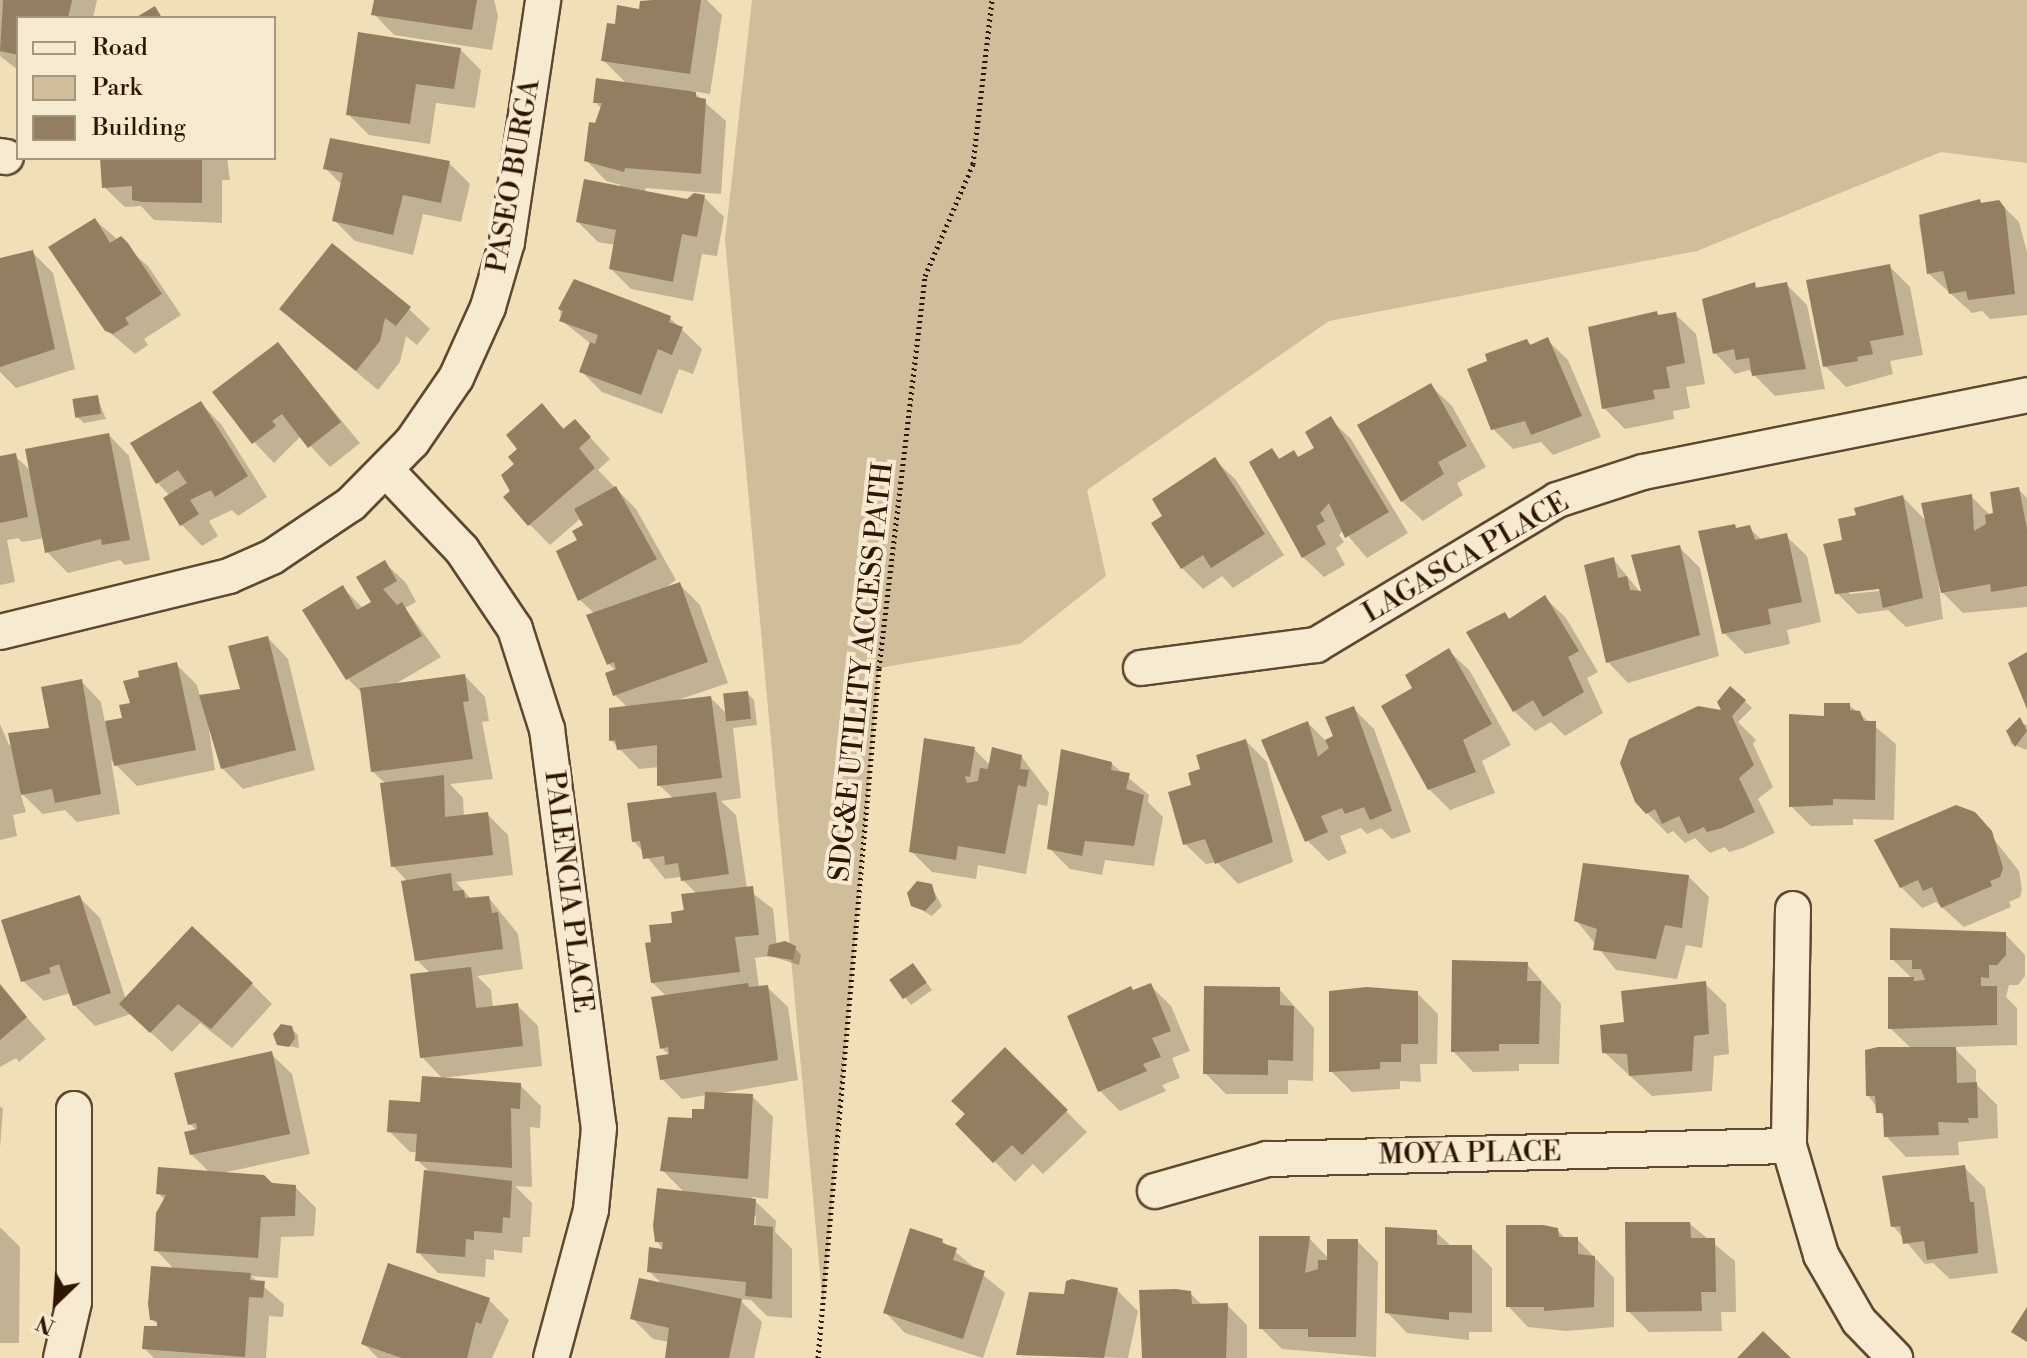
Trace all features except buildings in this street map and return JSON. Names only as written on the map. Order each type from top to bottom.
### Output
[{"type":"street","name":"PASEO BURGA","points":[[0,632],[229,576],[313,532],[387,471],[456,378],[488,307],[507,242],[543,0]]},
{"type":"street","name":"LAGASCA PLACE","points":[[1141,668],[1316,645],[1557,500],[1643,472],[2027,395]]},
{"type":"street","name":"PALENCIA PLACE","points":[[387,471],[462,550],[515,629],[547,729],[599,1128],[591,1210],[551,1358]]},
{"type":"street","points":[[1793,909],[1789,1146],[1821,1255],[1859,1321],[1895,1358]]},
{"type":"street","points":[[61,1358],[74,1302],[74,1109]]},
{"type":"street","name":"MOYA PLACE","points":[[1155,1191],[1267,1159],[1789,1146]]},
{"type":"path","name":"SDG&E UTILITY ACCESS PATH","points":[[818,1358],[879,668],[925,276],[973,164],[992,0]]},
{"type":"green space","points":[[752,0],[2027,0],[2027,163],[1941,152],[1697,251],[1329,321],[1087,490],[1106,576],[1020,644],[879,668],[823,1306],[725,240]]}]
